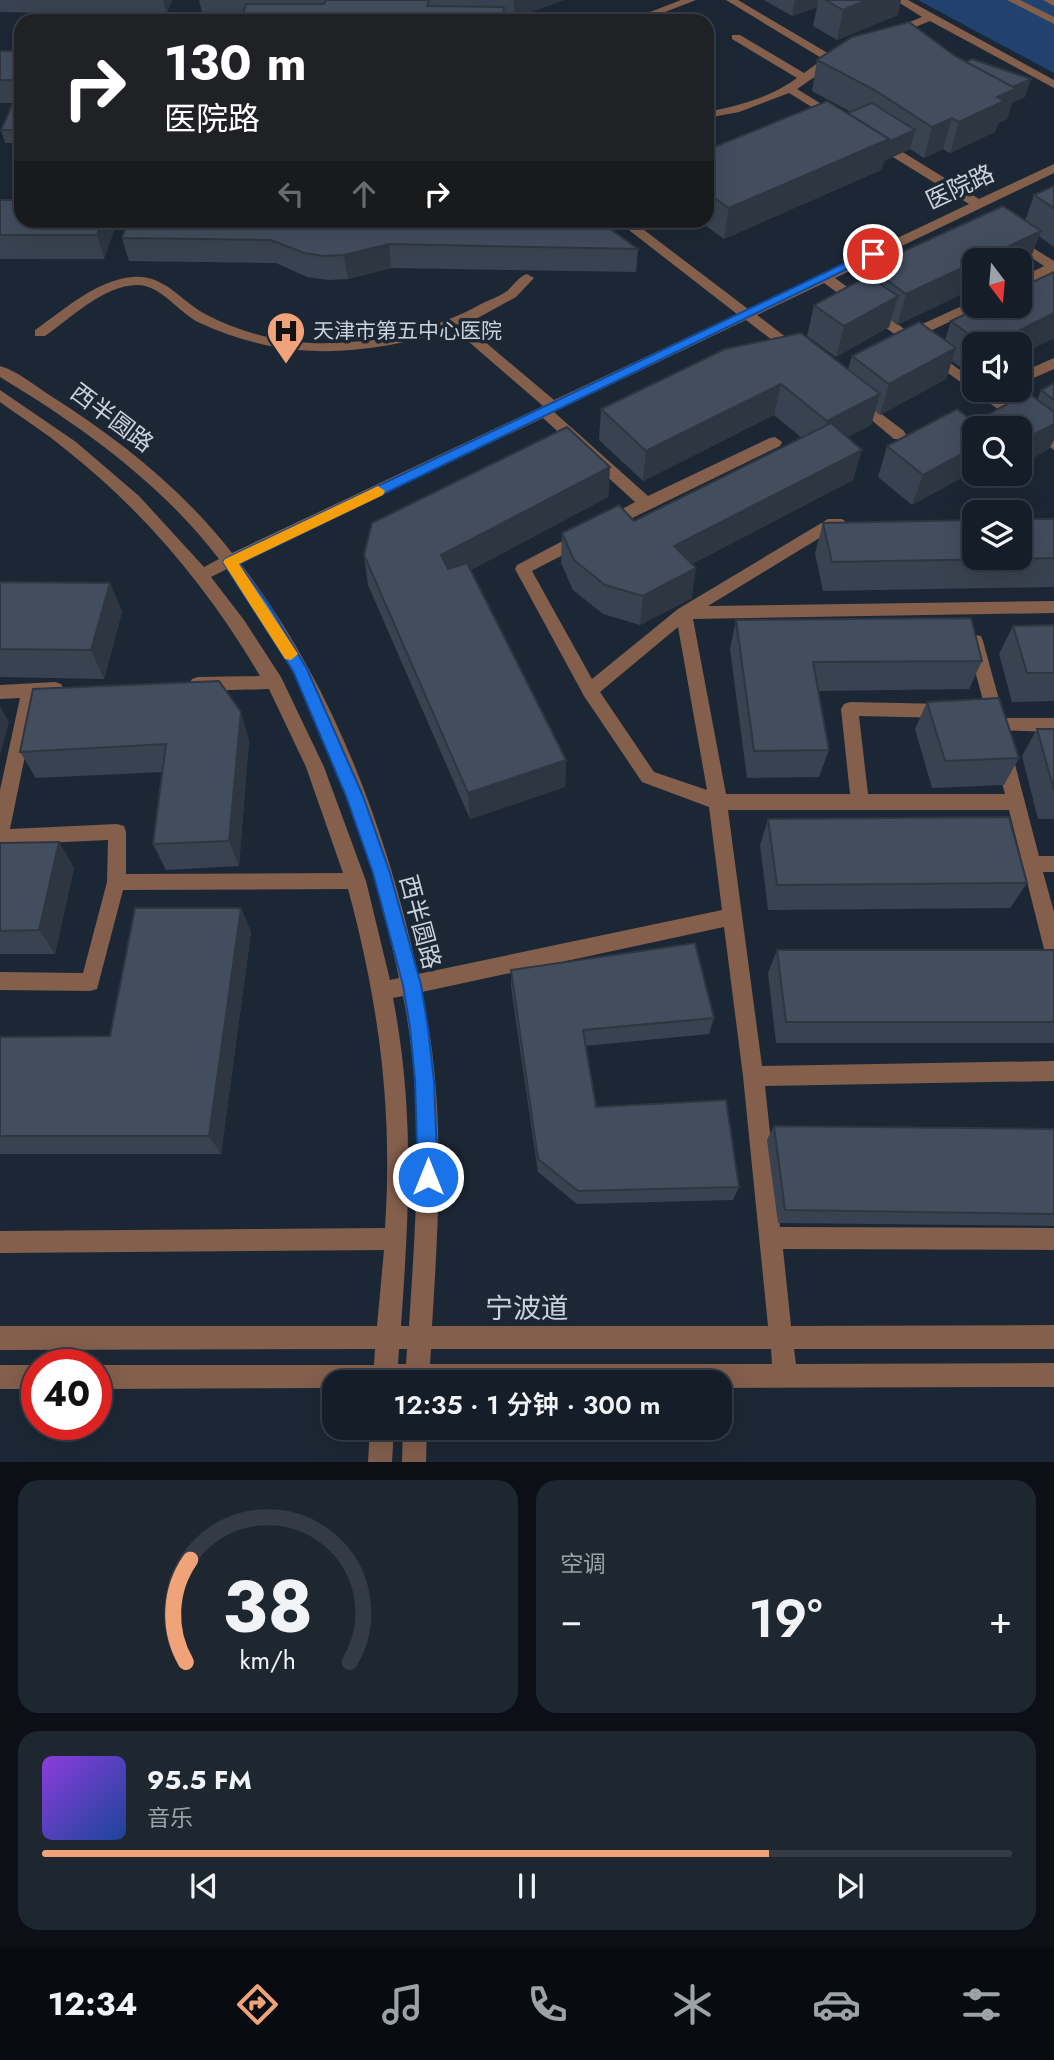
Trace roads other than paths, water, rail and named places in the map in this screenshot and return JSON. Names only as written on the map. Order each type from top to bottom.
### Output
[{"type":"street","points":[[652,14],[691,0]]},
{"type":"street","points":[[731,0],[830,58]]},
{"type":"street","points":[[900,0],[1054,85]]},
{"type":"street","points":[[1012,0],[1054,21]]},
{"type":"street","points":[[1048,0],[1054,3]]},
{"type":"street","points":[[881,38],[931,17]]},
{"type":"street","points":[[736,37],[805,78]]},
{"type":"street","points":[[714,114],[735,110],[790,89],[830,58],[856,48]]},
{"type":"street","points":[[790,89],[846,123]]},
{"type":"street","points":[[868,136],[975,209]]},
{"type":"street","name":"医院路","points":[[203,574],[825,277],[975,209],[1054,168]]},
{"type":"street","points":[[633,228],[809,362]]},
{"type":"street","points":[[1000,230],[1054,267]]},
{"type":"street","points":[[1032,277],[1054,267]]},
{"type":"street","points":[[825,277],[899,340],[962,378]]},
{"type":"street","points":[[40,332],[94,297],[119,284],[133,281],[153,283],[166,289],[198,316],[224,328],[306,347],[351,348],[384,344],[456,324],[511,294],[527,278]]},
{"type":"street","points":[[899,340],[962,310]]},
{"type":"street","points":[[456,324],[646,503]]},
{"type":"street","points":[[1032,373],[1054,363]]},
{"type":"street","name":"西半圆路","points":[[0,371],[69,414],[170,494],[207,532],[263,609],[300,669],[326,725],[382,873],[412,985],[425,1081],[428,1135],[418,1370]]},
{"type":"street","points":[[839,386],[899,435]]},
{"type":"street","name":"西半圆路","points":[[0,395],[49,426],[91,460],[138,502],[203,574],[241,625],[275,682],[332,808],[357,881],[383,991],[398,1107],[395,1239],[385,1370]]},
{"type":"street","points":[[998,402],[1054,445]]},
{"type":"street","points":[[775,442],[646,503],[523,569],[590,691],[648,777],[718,802],[1016,802]]},
{"type":"street","points":[[590,691],[684,613],[828,525],[855,525]]},
{"type":"street","points":[[684,613],[1054,607]]},
{"type":"street","points":[[966,608],[984,715],[1016,802],[1054,949]]},
{"type":"street","points":[[684,613],[718,802],[753,1076],[786,1374]]},
{"type":"street","points":[[180,684],[275,682]]},
{"type":"street","points":[[0,692],[71,689]]},
{"type":"street","points":[[0,981],[90,982],[116,882],[117,832],[0,835],[30,691]]},
{"type":"street","points":[[860,802],[850,709],[984,715],[1054,725]]},
{"type":"street","points":[[1032,864],[1054,864]]},
{"type":"street","points":[[116,882],[357,881]]},
{"type":"street","points":[[383,991],[732,917]]},
{"type":"street","points":[[753,1076],[1054,1071]]},
{"type":"street","points":[[771,1238],[1054,1238]]},
{"type":"street","points":[[0,1242],[395,1239]]},
{"type":"street","name":"宁波道","points":[[0,1338],[1054,1337]]},
{"type":"street","points":[[732,1375],[1054,1375]]},
{"type":"street","points":[[0,1377],[21,1377]]},
{"type":"street","points":[[112,1377],[322,1379]]},
{"type":"street","points":[[380,1461],[381,1440]]},
{"type":"street","points":[[414,1461],[415,1440]]},
{"type":"place","name":"天津市第五中心医院","points":[[286,365]]}]
